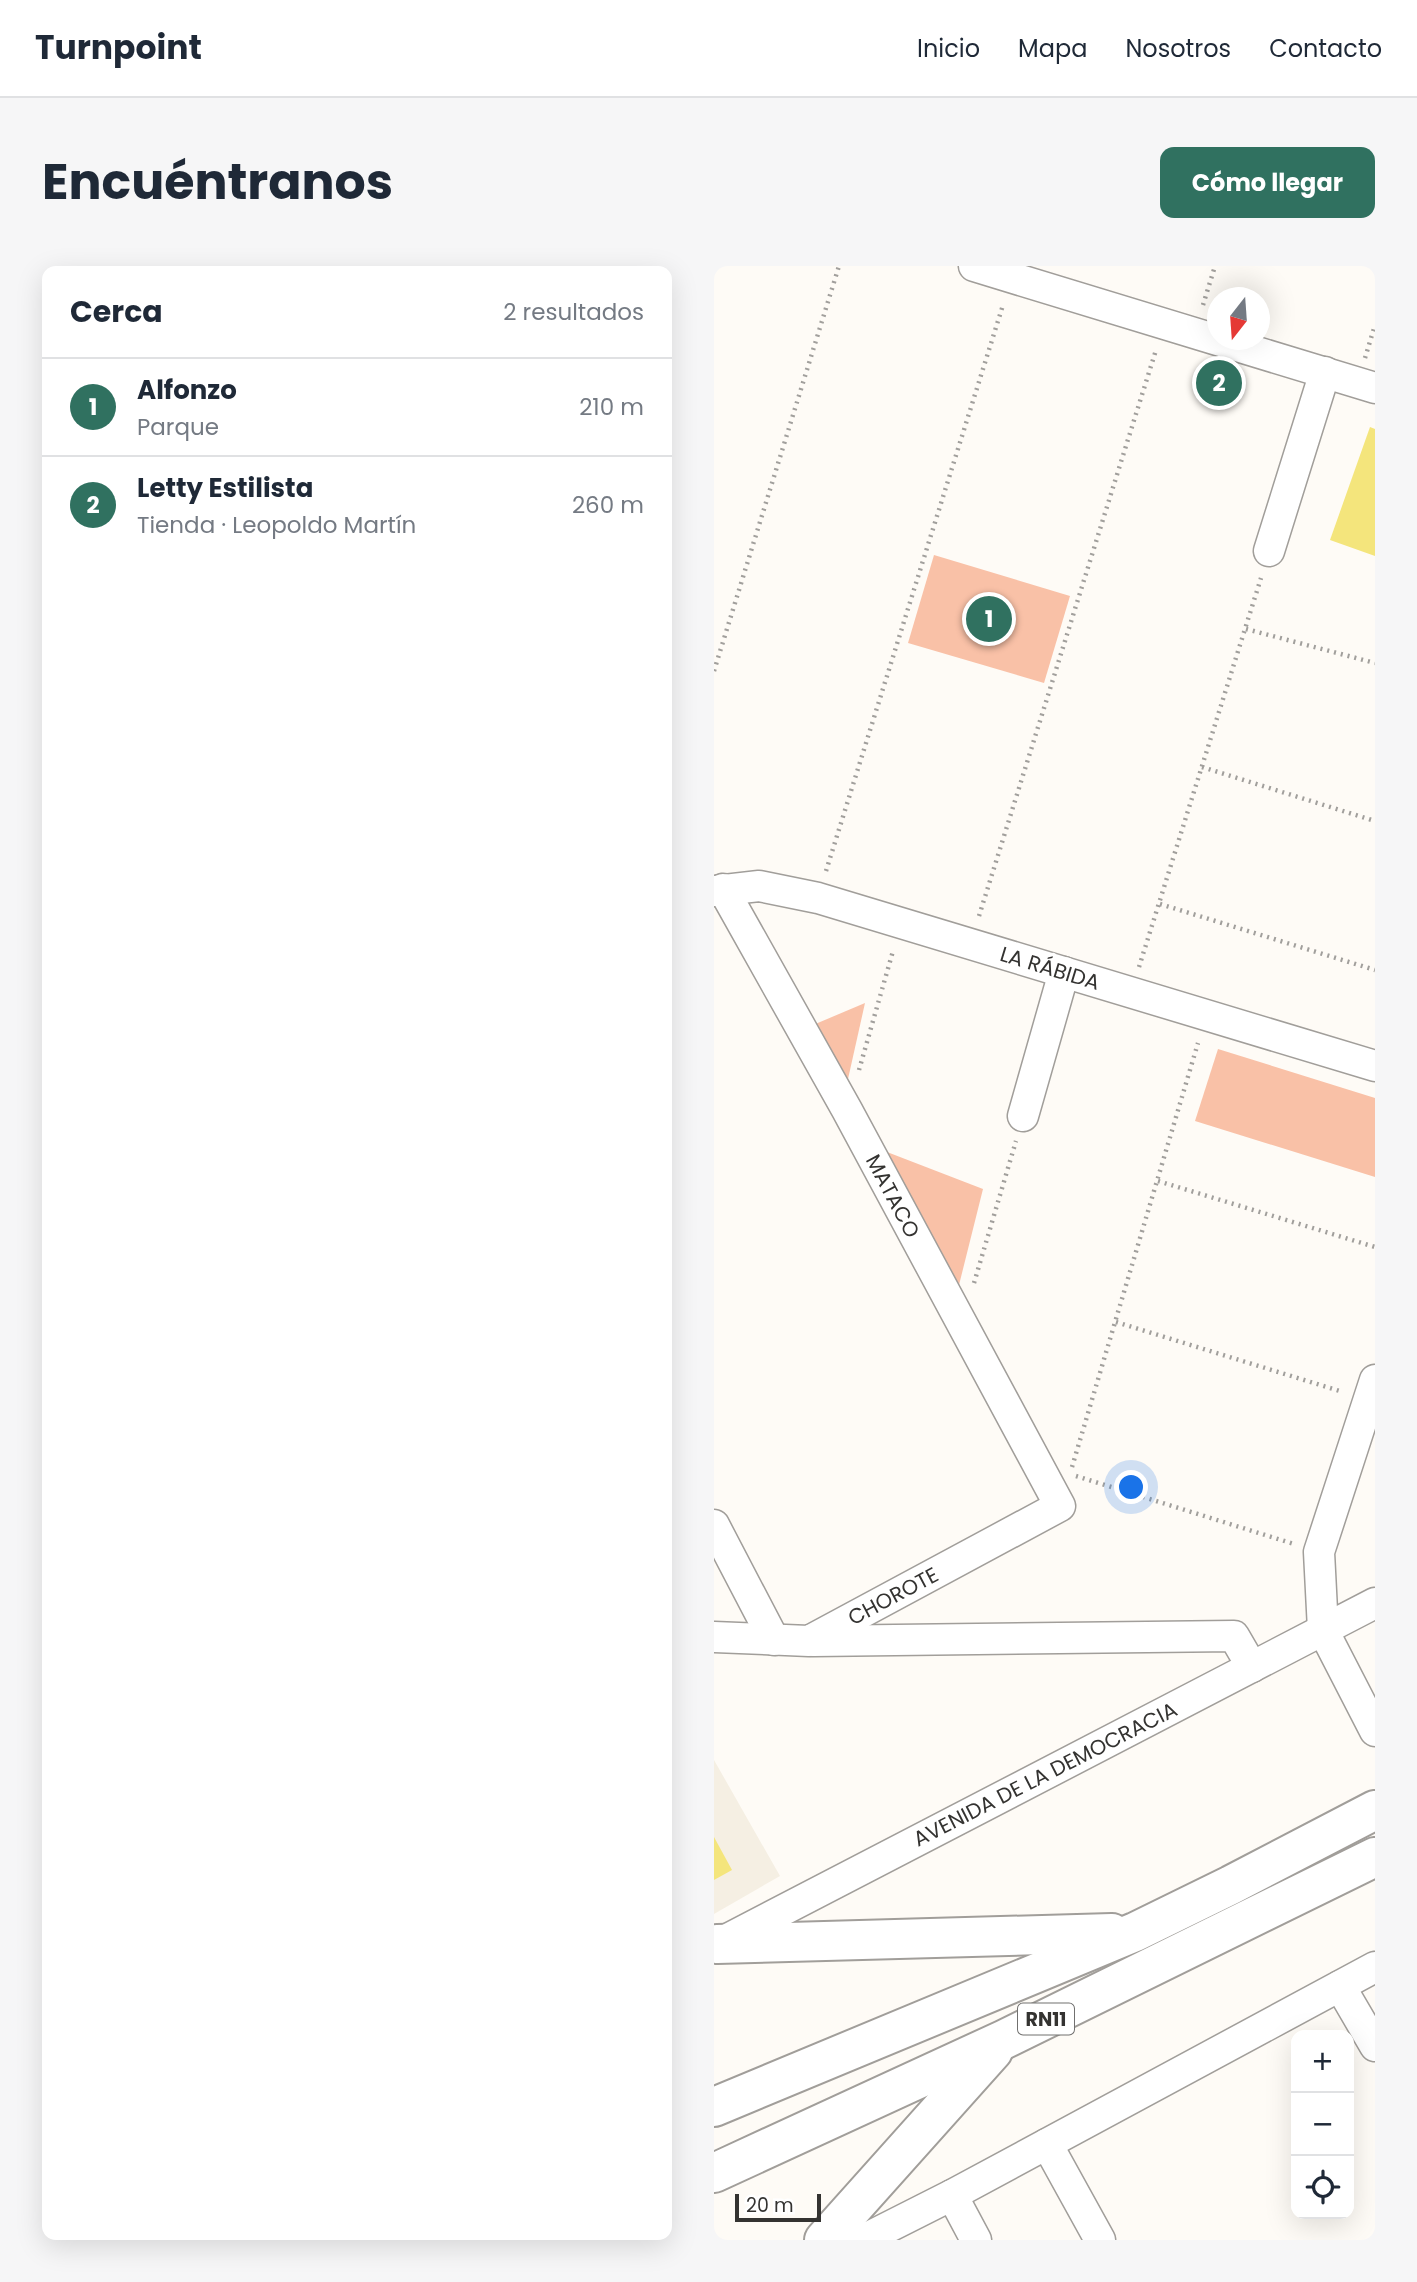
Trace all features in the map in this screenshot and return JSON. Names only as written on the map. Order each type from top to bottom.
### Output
[{"type":"highway","name":"RN11","points":[[714,2107],[1135,1932],[1375,1810]]},
{"type":"highway","name":"RN11","points":[[714,2172],[1003,2040],[1375,1857]]},
{"type":"highway","points":[[715,1945],[1135,1932]]},
{"type":"highway","points":[[824,2240],[1003,2040]]},
{"type":"street","points":[[974,266],[1375,387]]},
{"type":"street","points":[[1269,551],[1325,372]]},
{"type":"street","name":"LA RÁBIDA","points":[[718,890],[759,886],[818,898],[1375,1066]]},
{"type":"street","name":"MATACO","points":[[718,890],[847,1110],[1060,1506]]},
{"type":"street","points":[[1023,1116],[1064,972]]},
{"type":"street","points":[[1373,1394],[1319,1552],[1323,1630],[1375,1731]]},
{"type":"street","name":"CHOROTE","points":[[714,1637],[809,1641],[1060,1506]]},
{"type":"street","points":[[714,1525],[774,1640]]},
{"type":"street","name":"AVENIDA DE LA DEMOCRACIA","points":[[715,1945],[1375,1603]]},
{"type":"street","points":[[809,1641],[1234,1636],[1252,1667]]},
{"type":"street","points":[[863,2240],[952,2195],[1375,1967]]},
{"type":"street","points":[[1340,1986],[1375,2046]]},
{"type":"street","points":[[1047,2144],[1100,2240]]},
{"type":"street","points":[[952,2195],[976,2240]]},
{"type":"path","points":[[714,671],[839,266]]},
{"type":"path","points":[[1195,333],[1215,266]]},
{"type":"path","points":[[818,898],[1012,278]]},
{"type":"path","points":[[970,944],[1164,324]]},
{"type":"path","points":[[1130,992],[1160,904],[1269,551]]},
{"type":"path","points":[[1245,629],[1375,663]]},
{"type":"path","points":[[1202,767],[1375,821]]},
{"type":"path","points":[[1160,904],[1375,970]]},
{"type":"path","points":[[847,1110],[901,923]]},
{"type":"path","points":[[1206,1015],[1070,1474],[1319,1552]]},
{"type":"path","points":[[962,1324],[1023,1116]]},
{"type":"path","points":[[1158,1181],[1375,1247]]},
{"type":"path","points":[[1116,1322],[1373,1394]]},
{"type":"shaded area","points":[[934,555],[1070,596],[1044,683],[908,643]]},
{"type":"shaded area","points":[[865,1003],[848,1079],[813,1025]]},
{"type":"shaded area","points":[[1218,1049],[1375,1098],[1375,1177],[1195,1121]]},
{"type":"shaded area","points":[[887,1152],[983,1189],[959,1285]]},
{"type":"shaded area","points":[[714,1760],[780,1876],[714,1914]]},
{"type":"building","points":[[1370,427],[1375,429],[1375,556],[1330,540]]},
{"type":"building","points":[[714,1837],[732,1870],[714,1880]]},
{"type":"place","name":"Letty Estilista","points":[[1219,383]]},
{"type":"place","name":"Alfonzo","points":[[989,619]]}]
